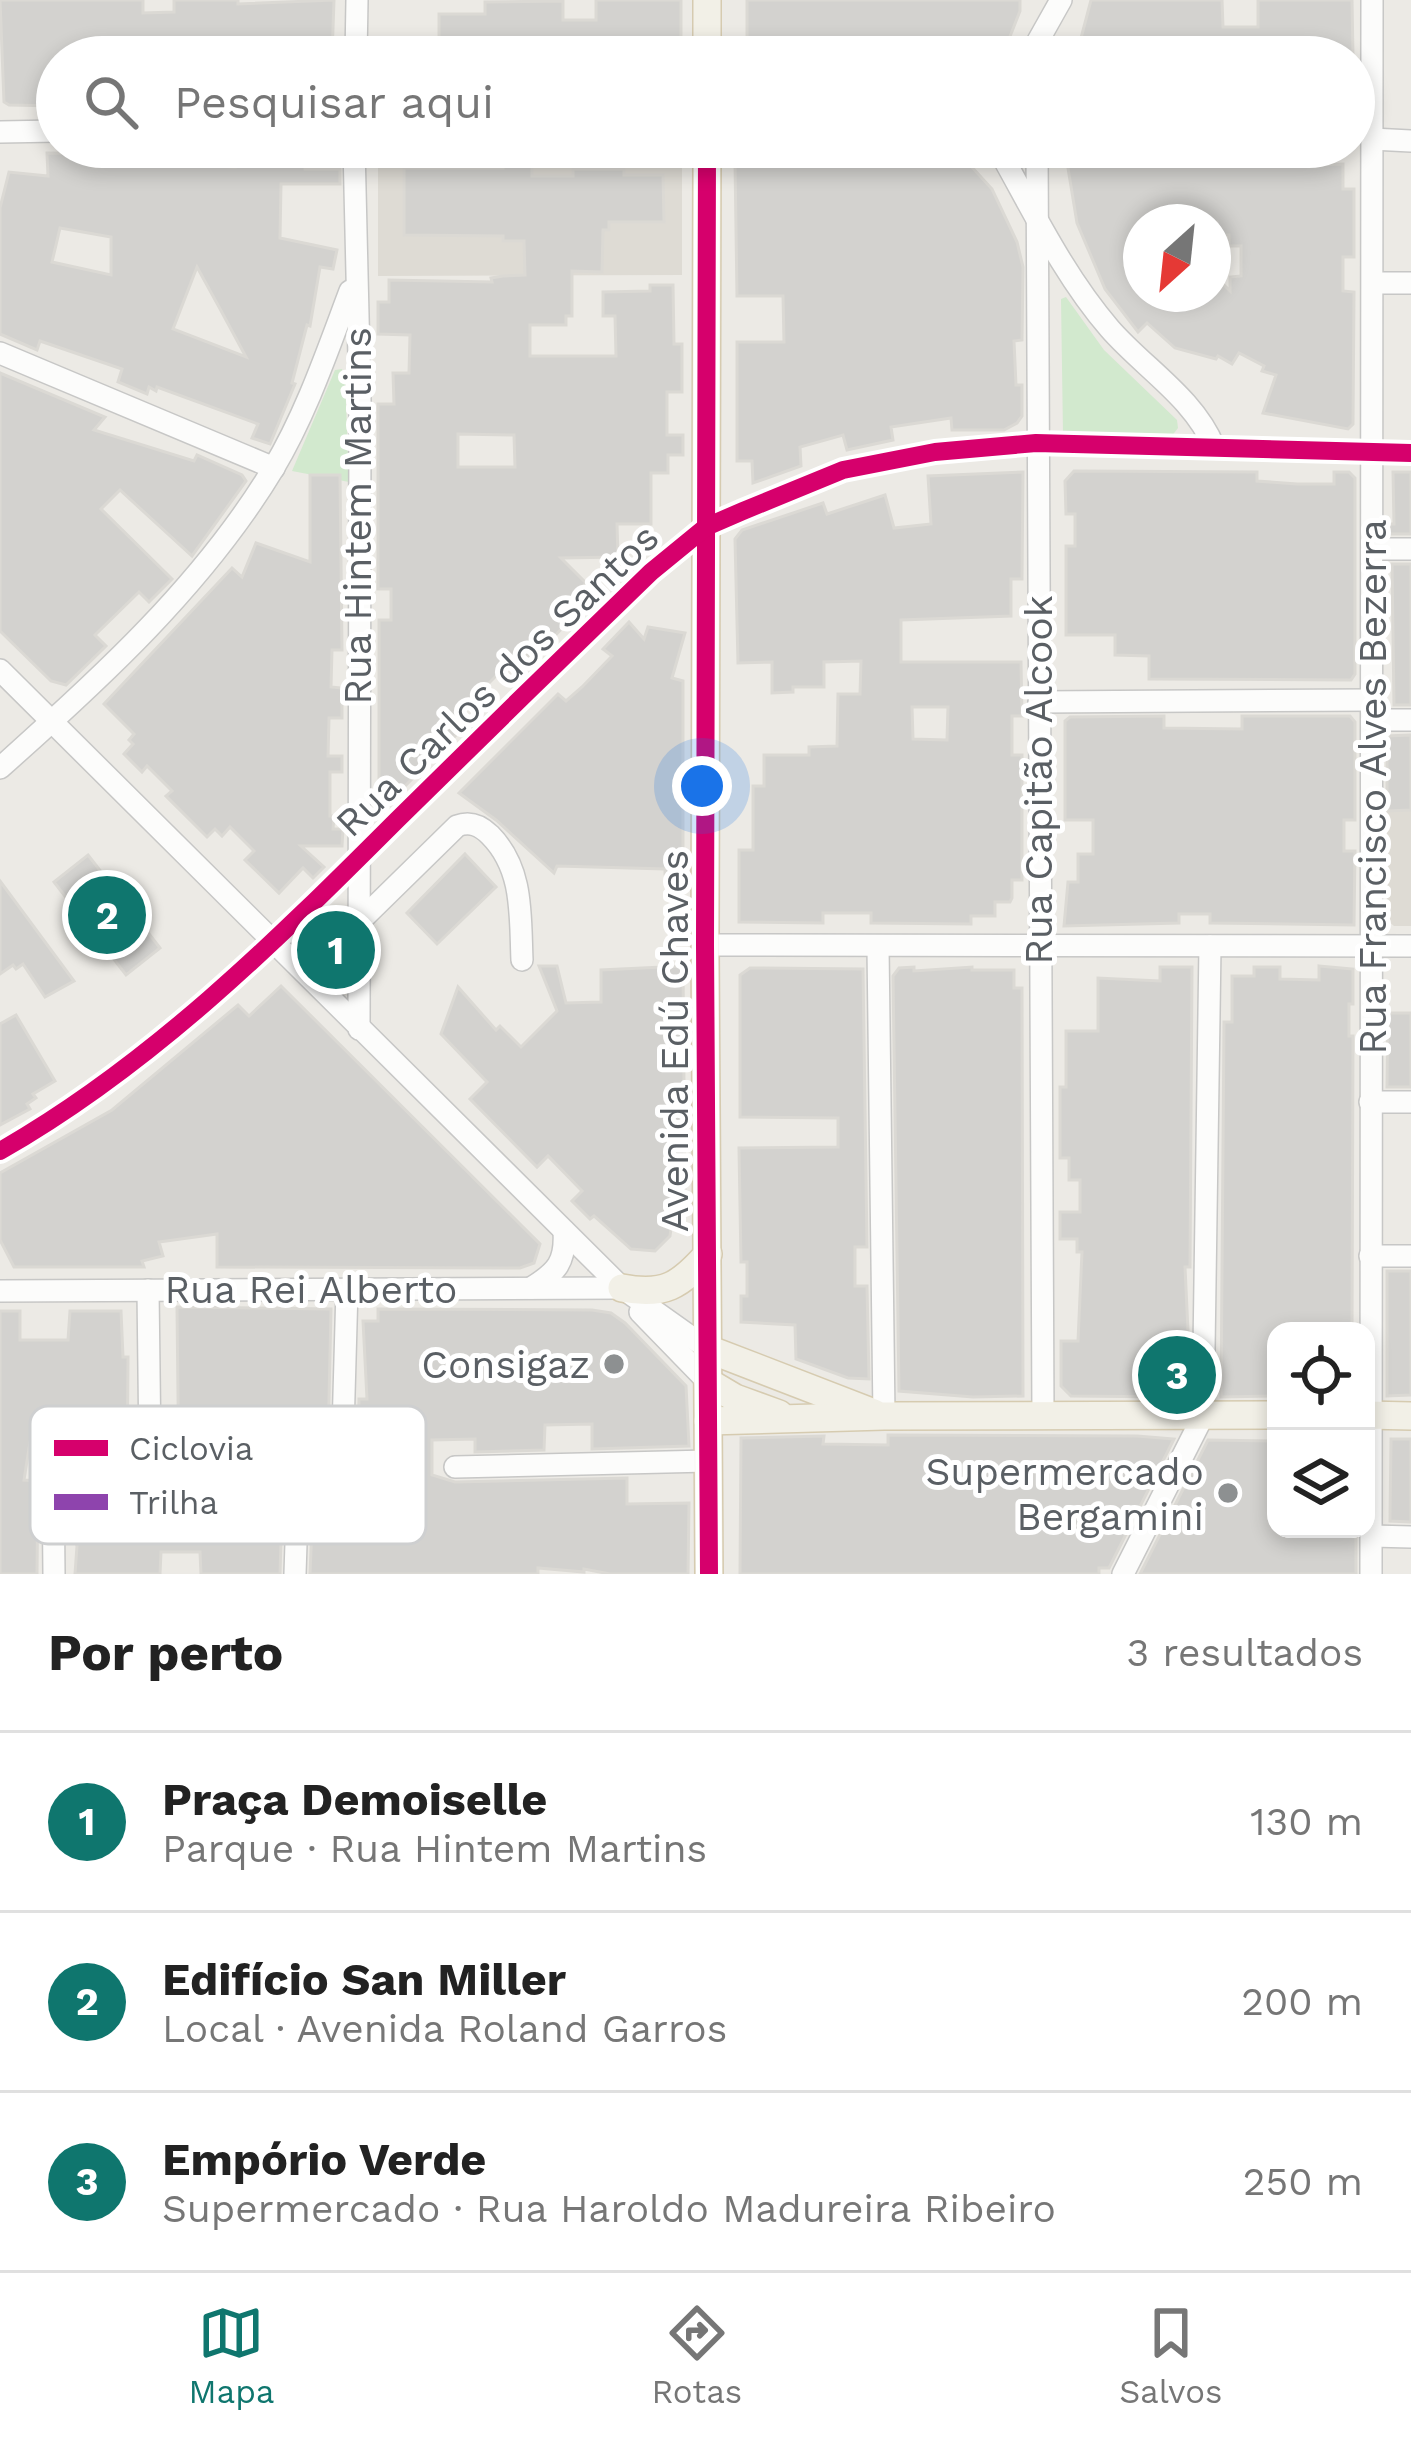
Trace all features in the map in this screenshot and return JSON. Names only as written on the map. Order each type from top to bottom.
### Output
[{"type":"main road","points":[[707,0],[707,36]]},
{"type":"main road","name":"Avenida Edú Chaves","points":[[707,168],[709,1574]]},
{"type":"main road","points":[[622,1288],[644,1294],[660,1291],[708,1254]]},
{"type":"main road","points":[[708,1349],[884,1416]]},
{"type":"main road","points":[[708,1382],[735,1398],[794,1420]]},
{"type":"main road","points":[[708,1421],[1267,1415]]},
{"type":"main road","points":[[1375,1415],[1411,1416]]},
{"type":"street","points":[[356,36],[357,0]]},
{"type":"street","points":[[1040,0],[1042,36]]},
{"type":"street","points":[[1046,36],[1061,0]]},
{"type":"street","name":"Rua Francisco Alves Bezerra","points":[[1370,36],[1372,0]]},
{"type":"street","points":[[0,132],[36,131]]},
{"type":"street","points":[[1375,134],[1411,141]]},
{"type":"street","name":"Rua Hintem Martins","points":[[354,168],[360,400],[358,1029]]},
{"type":"street","name":"Rua Capitão Alcook","points":[[1007,168],[1038,220],[1043,1416]]},
{"type":"street","points":[[1036,168],[1038,220],[1079,289],[1110,329],[1203,422],[1214,447]]},
{"type":"street","name":"Rua Francisco Alves Bezerra","points":[[1368,168],[1374,283],[1370,1322]]},
{"type":"street","points":[[0,768],[185,589],[238,523],[304,410],[355,280]]},
{"type":"street","points":[[1374,283],[1411,283]]},
{"type":"street","points":[[0,352],[274,468]]},
{"type":"street","name":"Rua Carlos dos Santos","points":[[0,1151],[88,1095],[171,1033],[274,944],[651,572],[706,526],[843,470],[935,452],[1036,442],[1411,453]]},
{"type":"street","points":[[1373,549],[1411,549]]},
{"type":"street","points":[[0,670],[622,1288],[682,1360],[708,1382]]},
{"type":"street","points":[[1039,702],[1373,710],[1411,720]]},
{"type":"street","points":[[357,924],[457,826],[473,824],[487,831],[506,854],[516,880],[522,960]]},
{"type":"street","points":[[705,945],[1411,946]]},
{"type":"street","points":[[878,946],[884,1416]]},
{"type":"street","points":[[1123,1574],[1203,1415],[1210,946]]},
{"type":"street","points":[[1370,1102],[1411,1102]]},
{"type":"street","points":[[530,1288],[562,1264],[564,1232]]},
{"type":"street","points":[[1370,1256],[1411,1256]]},
{"type":"street","points":[[622,1288],[708,1349]]},
{"type":"street","name":"Rua Rei Alberto","points":[[0,1291],[622,1288]]},
{"type":"street","points":[[343,1406],[346,1289]]},
{"type":"street","points":[[148,1290],[149,1406]]},
{"type":"street","points":[[455,1467],[708,1462]]},
{"type":"street","points":[[1375,1536],[1411,1537]]},
{"type":"street","name":"Rua Francisco Alves Bezerra","points":[[1371,1574],[1372,1538]]},
{"type":"street","points":[[54,1544],[54,1574]]},
{"type":"shaded area","points":[[378,168],[682,168],[682,275],[378,276]]},
{"type":"shaded area","points":[[1387,811],[1411,811],[1411,926],[1394,926],[1387,920]]},
{"type":"green space","points":[[1066,297],[1104,350],[1177,420],[1178,428],[1171,437],[1063,435],[1061,299]]},
{"type":"green space","points":[[342,369],[349,482],[292,471],[335,370]]},
{"type":"building","points":[[0,0],[143,0],[143,13],[174,12],[174,0],[238,0],[238,4],[334,0],[333,36],[36,36],[36,106],[4,102]]},
{"type":"building","points":[[596,0],[681,0],[681,36],[439,36],[439,14],[485,14],[485,2],[563,1],[563,20],[596,20]]},
{"type":"building","points":[[747,0],[1020,0],[1010,36],[747,36]]},
{"type":"building","points":[[1091,0],[1222,0],[1223,27],[1258,27],[1258,0],[1352,0],[1353,36],[1082,36]]},
{"type":"building","points":[[48,168],[340,169],[340,184],[281,184],[280,238],[337,250],[333,269],[320,267],[295,384],[270,444],[252,438],[258,424],[157,387],[156,391],[149,387],[147,394],[118,382],[122,369],[40,341],[37,350],[0,334],[0,208],[9,172],[48,176]],"holes":[[[60,228],[111,237],[111,275],[52,262]],[[197,267],[246,357],[173,329]]]},
{"type":"building","points":[[404,168],[532,168],[532,176],[573,176],[573,169],[624,169],[624,175],[663,175],[664,222],[609,222],[609,230],[603,230],[602,272],[572,271],[572,316],[566,316],[566,325],[530,325],[530,356],[616,356],[615,316],[603,316],[603,292],[650,291],[650,285],[673,285],[674,344],[682,344],[682,392],[667,392],[667,435],[683,435],[683,455],[668,455],[668,473],[651,473],[651,524],[617,524],[618,557],[561,558],[586,583],[564,604],[575,615],[532,659],[525,652],[468,704],[464,712],[472,719],[393,798],[379,792],[379,620],[391,620],[391,589],[378,589],[378,404],[394,404],[393,373],[409,373],[410,335],[378,334],[378,302],[389,302],[389,280],[492,282],[491,278],[525,275],[524,241],[503,241],[503,236],[404,235]],"holes":[[[458,434],[514,435],[515,467],[458,467]]]},
{"type":"building","points":[[735,168],[973,168],[992,189],[1017,242],[1023,267],[1022,340],[1014,341],[1022,416],[1004,430],[952,430],[951,418],[891,427],[893,440],[847,450],[843,435],[800,447],[801,466],[753,483],[752,461],[737,461],[737,342],[784,342],[783,296],[737,296]]},
{"type":"building","points":[[1068,168],[1343,168],[1343,189],[1354,189],[1354,257],[1343,257],[1343,291],[1354,292],[1353,424],[1348,429],[1263,413],[1276,375],[1262,371],[1264,366],[1239,353],[1232,364],[1218,356],[1175,348],[1147,323],[1138,332],[1105,289],[1077,223]]},
{"type":"building","points":[[0,373],[105,417],[94,430],[194,461],[197,455],[246,481],[192,556],[120,490],[101,509],[172,579],[149,602],[139,592],[95,635],[106,646],[66,685],[51,681],[0,631]]},
{"type":"building","points":[[1074,471],[1257,472],[1257,481],[1297,484],[1334,484],[1334,472],[1349,472],[1355,478],[1355,674],[1351,680],[1149,679],[1149,656],[1115,655],[1115,635],[1066,635],[1066,546],[1075,546],[1075,514],[1066,514],[1065,481]]},
{"type":"building","points":[[1023,472],[1022,579],[1011,579],[1011,616],[901,620],[901,662],[1021,662],[1022,716],[1012,716],[1012,755],[1022,755],[1022,880],[1012,880],[1010,902],[995,902],[995,916],[971,916],[971,924],[871,923],[871,913],[823,913],[823,923],[739,922],[739,850],[753,850],[753,786],[764,786],[764,755],[809,755],[809,747],[837,746],[838,694],[860,694],[861,661],[824,662],[824,687],[772,693],[772,662],[738,663],[735,539],[742,530],[823,503],[827,514],[885,495],[894,528],[931,524],[928,476]],"holes":[[[912,707],[948,707],[947,740],[913,739]]]},
{"type":"building","points":[[1393,472],[1411,472],[1411,534],[1389,534],[1394,524]]},
{"type":"building","points":[[310,475],[340,475],[342,650],[332,650],[331,687],[342,688],[342,718],[329,718],[328,756],[342,756],[342,772],[330,772],[330,816],[334,816],[333,829],[343,829],[342,846],[301,846],[324,867],[313,878],[303,868],[279,893],[245,860],[254,851],[230,827],[222,836],[215,829],[207,837],[166,796],[172,791],[147,766],[142,772],[124,754],[134,734],[104,704],[232,568],[242,577],[256,543],[310,562]]},
{"type":"building","points":[[1392,564],[1411,564],[1411,705],[1394,705]]},
{"type":"building","points":[[629,622],[644,639],[648,627],[685,633],[672,678],[683,681],[683,874],[665,874],[665,869],[557,866],[554,873],[459,793],[558,694],[566,701],[582,687],[612,656],[603,649]]},
{"type":"building","points":[[1164,716],[1164,728],[1242,729],[1242,716],[1350,716],[1355,722],[1355,820],[1344,820],[1344,851],[1355,851],[1354,925],[1210,923],[1210,914],[1179,914],[1179,923],[1064,926],[1068,882],[1078,882],[1078,854],[1093,854],[1093,820],[1065,820],[1065,721],[1070,717]]},
{"type":"building","points":[[1411,735],[1411,810],[1387,811],[1387,736]]},
{"type":"building","points":[[465,854],[496,887],[437,944],[407,913]]},
{"type":"building","points":[[88,855],[160,948],[126,975],[54,882]]},
{"type":"building","points":[[0,881],[74,981],[45,997],[23,964],[0,974]]},
{"type":"building","points":[[539,966],[557,966],[566,1003],[601,1002],[601,970],[683,966],[685,1206],[674,1206],[670,1236],[655,1251],[631,1249],[594,1216],[590,1219],[572,1201],[582,1191],[548,1156],[537,1167],[470,1099],[487,1082],[441,1034],[458,987],[496,1030],[500,1026],[521,1047],[557,1011]]},
{"type":"building","points":[[1319,966],[1353,969],[1353,1004],[1349,1004],[1349,1036],[1353,1036],[1352,1322],[1267,1322],[1267,1396],[1221,1397],[1224,1022],[1232,1022],[1232,976],[1254,976],[1254,967],[1280,967],[1280,979],[1319,980]]},
{"type":"building","points":[[914,967],[914,971],[1014,970],[1014,988],[1022,988],[1023,1396],[899,1391],[893,976],[899,968]]},
{"type":"building","points":[[1160,967],[1192,967],[1190,1267],[1185,1267],[1189,1352],[1184,1352],[1184,1379],[1172,1379],[1172,1397],[1071,1396],[1061,1386],[1061,1341],[1078,1341],[1082,1252],[1077,1252],[1077,1239],[1060,1239],[1060,1212],[1080,1212],[1080,1180],[1069,1180],[1069,1158],[1060,1158],[1066,1031],[1098,1031],[1098,978],[1160,981]]},
{"type":"building","points":[[750,968],[863,969],[867,1247],[855,1247],[855,1286],[867,1286],[869,1379],[848,1378],[796,1359],[795,1325],[741,1322],[747,1262],[741,1262],[739,1148],[838,1147],[838,1118],[740,1117],[740,975]]},
{"type":"building","points":[[281,986],[540,1244],[534,1263],[520,1268],[217,1267],[217,1234],[159,1242],[163,1256],[142,1261],[144,1267],[14,1267],[0,1240],[0,1173],[112,1110],[238,1005],[249,1016]]},
{"type":"building","points":[[1388,1013],[1411,1013],[1411,1087],[1387,1087]]},
{"type":"building","points":[[16,1015],[55,1081],[33,1094],[36,1098],[27,1104],[30,1109],[0,1125],[0,1024]]},
{"type":"building","points":[[1387,1271],[1411,1271],[1411,1395],[1387,1396]]},
{"type":"building","points":[[177,1307],[331,1309],[329,1406],[178,1406]]},
{"type":"building","points":[[378,1309],[592,1310],[611,1313],[625,1323],[686,1386],[689,1446],[592,1449],[592,1424],[545,1425],[544,1450],[475,1452],[475,1439],[432,1440],[432,1475],[455,1482],[627,1478],[627,1504],[689,1503],[688,1574],[538,1568],[538,1574],[310,1574],[311,1544],[426,1544],[426,1406],[359,1406],[359,1399],[367,1399],[363,1321],[378,1321]]},
{"type":"building","points":[[0,1311],[20,1311],[20,1340],[68,1340],[70,1311],[121,1311],[123,1357],[128,1357],[128,1406],[30,1406],[24,1480],[30,1480],[30,1544],[37,1544],[37,1574],[0,1574]]},
{"type":"building","points":[[888,1435],[1174,1439],[1109,1568],[1099,1568],[1099,1574],[740,1574],[741,1438],[824,1436],[823,1444],[888,1445]]},
{"type":"building","points":[[1391,1439],[1411,1439],[1411,1522],[1390,1521]]},
{"type":"building","name":"Supermercado Bergamini","points":[[1208,1440],[1267,1441],[1267,1538],[1356,1538],[1356,1574],[1140,1574]]},
{"type":"building","points":[[281,1544],[280,1574],[201,1574],[200,1552],[161,1552],[160,1574],[75,1574],[77,1546]]},
{"type":"cycle path","points":[[707,168],[709,1574]]},
{"type":"cycle path","points":[[0,1151],[109,1080],[209,999],[651,572],[706,527],[843,470],[935,452],[1036,443],[1411,453]]},
{"type":"place","name":"Edifício San Miller","points":[[107,915]]},
{"type":"place","name":"Praça Demoiselle","points":[[336,950]]},
{"type":"place","name":"Consigaz","points":[[614,1364]]},
{"type":"place","name":"Empório Verde","points":[[1177,1375]]},
{"type":"place","name":"Supermercado Bergamini","points":[[1228,1493]]}]
